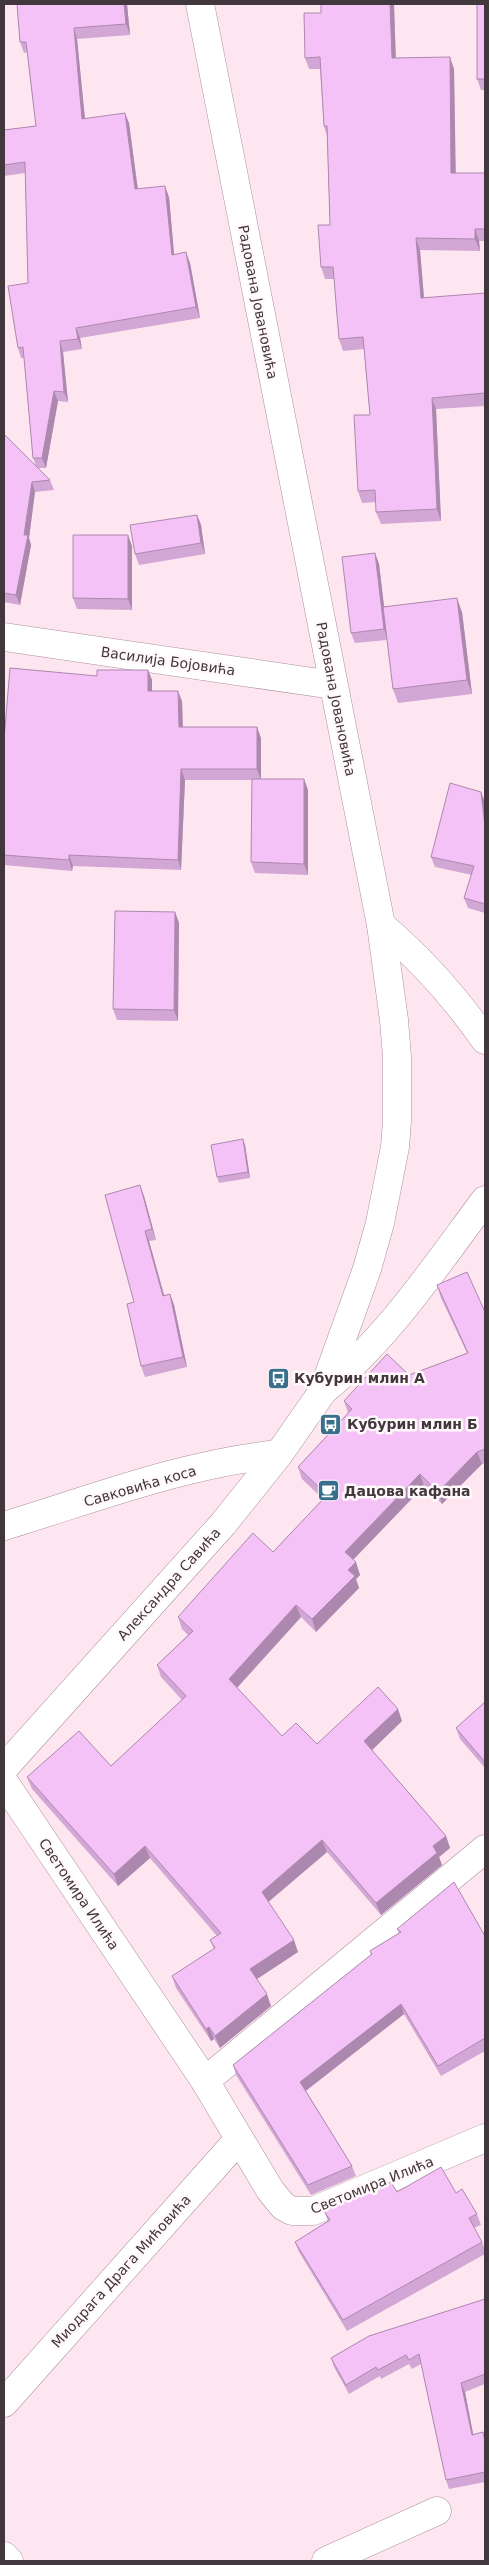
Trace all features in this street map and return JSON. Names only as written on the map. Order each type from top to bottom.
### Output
[{"type":"street","name":"Радована Јовановића","points":[[200,4],[332,685],[381,925],[394,1020],[397,1056],[395,1147],[380,1223],[367,1269],[323,1391]]},
{"type":"street","name":"Василија Бојовића","points":[[4,637],[332,685]]},
{"type":"street","points":[[381,925],[427,967],[466,1012],[485,1040]]},
{"type":"street","points":[[323,1391],[353,1367],[376,1343],[485,1200]]},
{"type":"street","name":"Александра Савића","points":[[4,1768],[223,1524],[279,1454],[323,1391]]},
{"type":"street","name":"Савковића коса","points":[[4,1526],[196,1469],[252,1456],[279,1454]]},
{"type":"street","name":"Светомира Илића","points":[[4,1782],[205,2082],[270,2190],[283,2206],[292,2211],[313,2211],[485,2138]]},
{"type":"street","points":[[205,2082],[485,1850]]},
{"type":"street","name":"Миодрага Драга Мићовића","points":[[4,2403],[239,2139]]},
{"type":"street","points":[[326,2561],[437,2511]]},
{"type":"street","points":[[4,2556],[9,2561]]},
{"type":"building","points":[[17,4],[124,4],[126,24],[74,28],[82,119],[125,113],[135,189],[165,186],[172,255],[186,252],[196,307],[76,328],[78,339],[60,341],[64,392],[54,391],[42,458],[33,458],[23,347],[18,348],[8,286],[28,283],[25,162],[4,165],[4,130],[36,126],[26,42],[20,42]]},
{"type":"building","points":[[321,4],[390,4],[392,58],[450,57],[451,173],[485,173],[485,229],[475,229],[475,239],[416,238],[421,298],[485,293],[485,393],[432,398],[437,509],[376,512],[375,490],[358,491],[354,415],[370,415],[363,337],[339,339],[333,267],[321,267],[318,225],[330,225],[327,126],[324,126],[320,57],[305,58],[304,13],[321,13]]},
{"type":"building","points":[[477,4],[485,4],[485,79],[477,79]]},
{"type":"building","points":[[4,434],[50,480],[32,482],[24,535],[28,535],[16,595],[4,593]]},
{"type":"building","points":[[197,515],[201,543],[135,554],[130,525]]},
{"type":"building","points":[[73,535],[128,535],[128,599],[73,598]]},
{"type":"building","points":[[375,553],[384,629],[351,633],[342,557]]},
{"type":"building","points":[[457,598],[467,680],[393,689],[383,607]]},
{"type":"building","points":[[10,668],[97,676],[97,670],[148,670],[148,691],[178,691],[179,727],[257,727],[257,769],[181,769],[178,860],[69,855],[69,860],[4,855],[4,740]]},
{"type":"building","points":[[252,779],[304,779],[304,864],[251,862]]},
{"type":"building","points":[[450,783],[481,792],[485,826],[485,904],[464,898],[474,866],[431,857]]},
{"type":"building","points":[[115,911],[175,912],[174,1010],[113,1009]]},
{"type":"building","points":[[243,1139],[248,1172],[217,1177],[211,1145]]},
{"type":"building","points":[[140,1185],[152,1229],[145,1231],[163,1296],[170,1294],[183,1357],[141,1366],[127,1304],[134,1302],[105,1195]]},
{"type":"building","points":[[467,1272],[485,1312],[485,1449],[477,1452],[438,1492],[420,1474],[345,1552],[356,1562],[348,1570],[355,1576],[312,1619],[296,1605],[229,1679],[282,1736],[296,1723],[317,1744],[378,1687],[398,1709],[364,1741],[446,1836],[433,1846],[437,1853],[376,1903],[322,1840],[262,1892],[294,1940],[250,1969],[267,1994],[215,2036],[209,2027],[206,2029],[172,1976],[215,1948],[210,1940],[221,1933],[145,1846],[114,1874],[27,1777],[79,1731],[111,1766],[186,1696],[157,1665],[193,1631],[178,1617],[253,1533],[273,1552],[327,1495],[298,1467],[352,1409],[344,1401],[387,1354],[409,1375],[468,1353],[437,1285]]},
{"type":"building","points":[[485,1702],[485,1762],[456,1728]]},
{"type":"building","points":[[454,1882],[485,1936],[485,2038],[438,2066],[401,2004],[300,2082],[352,2166],[308,2185],[233,2065],[372,1954],[370,1951],[401,1932],[397,1929]]},
{"type":"building","points":[[441,2167],[456,2193],[462,2189],[477,2214],[469,2218],[482,2242],[343,2320],[295,2242],[330,2220],[324,2211],[391,2182],[397,2192]]},
{"type":"building","points":[[485,2299],[485,2374],[461,2383],[472,2435],[483,2432],[485,2441],[485,2472],[446,2480],[419,2354],[409,2360],[406,2355],[378,2370],[376,2367],[346,2385],[331,2358],[369,2336]]},
{"type":"place","name":"Кубурин млин А","points":[[278,1378]]},
{"type":"place","name":"Кубурин млин Б","points":[[331,1424]]},
{"type":"place","name":"Дацова кафана","points":[[328,1491]]}]
